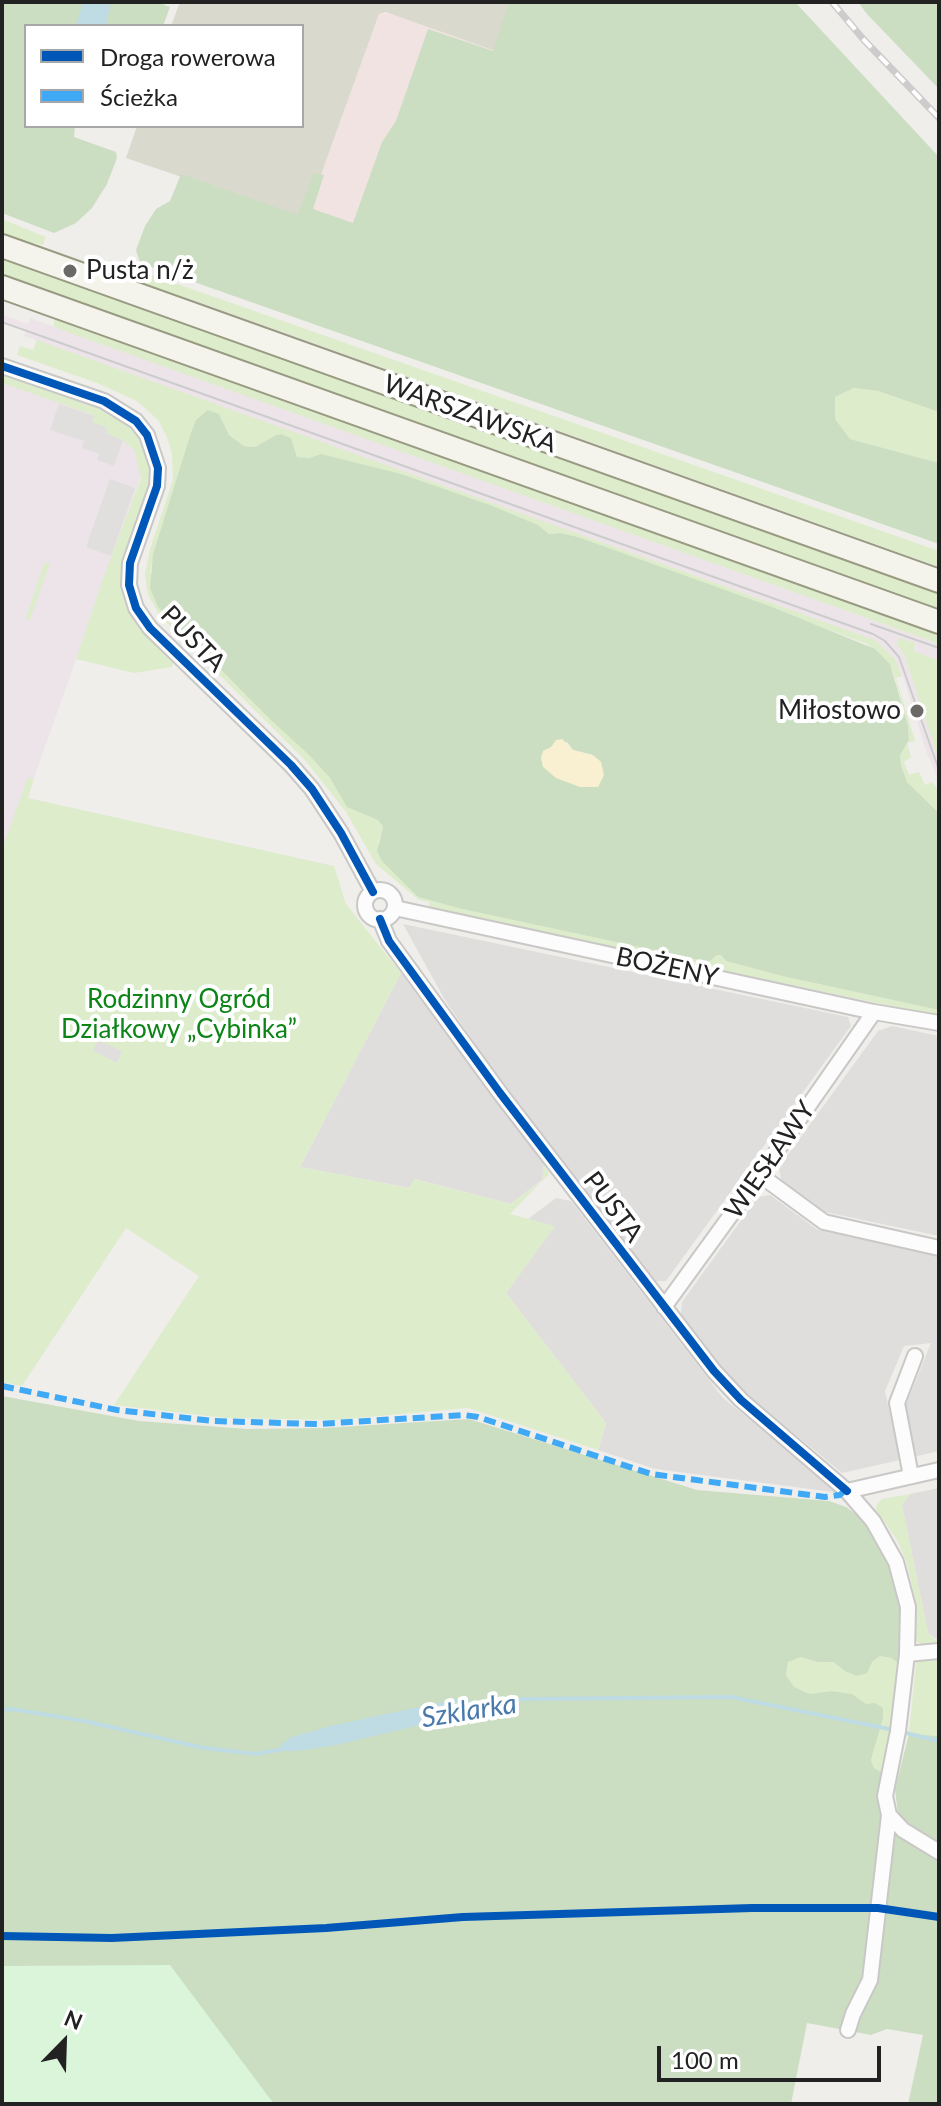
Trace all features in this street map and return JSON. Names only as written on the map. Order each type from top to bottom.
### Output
[{"type":"main road","name":"WARSZAWSKA","points":[[2,246],[939,581]]},
{"type":"main road","name":"WARSZAWSKA","points":[[2,287],[939,622]]},
{"type":"street","name":"PUSTA","points":[[2,366],[36,386],[104,401],[136,421],[147,435],[158,468],[157,486],[130,563],[129,585],[136,608],[150,628],[312,789],[341,833],[373,892]]},
{"type":"street","points":[[384,890],[389,893],[395,908],[387,918],[380,919],[370,915],[366,905],[369,895],[384,890]]},
{"type":"street","name":"BOŻENY","points":[[395,908],[874,1012],[939,1023]]},
{"type":"street","name":"PUSTA","points":[[380,919],[389,941],[472,1055],[714,1371],[741,1400],[847,1491],[873,1521],[902,1576],[908,1607],[907,1654],[898,1731],[885,1796],[889,1815],[870,1980],[848,2030]]},
{"type":"street","name":"WIESŁAWY","points":[[664,1307],[874,1012]]},
{"type":"street","points":[[760,1175],[824,1222],[939,1248]]},
{"type":"street","points":[[911,1476],[897,1403],[915,1356]]},
{"type":"street","points":[[847,1491],[939,1470]]},
{"type":"street","points":[[907,1654],[939,1651]]},
{"type":"street","points":[[889,1815],[903,1830],[939,1852]]},
{"type":"shaded area","points":[[180,2],[519,2],[501,53],[386,12],[379,14],[305,219],[126,158],[136,128],[304,128],[304,24],[172,24]]},
{"type":"shaded area","points":[[532,2],[356,236],[305,219],[379,14]]},
{"type":"shaded area","points":[[185,297],[939,567],[939,573],[177,300]]},
{"type":"shaded area","points":[[2,315],[28,324],[30,318],[939,644],[939,661],[914,651],[916,644],[897,643],[905,657],[939,754],[939,781],[926,751],[903,676],[894,659],[875,640],[24,336],[26,329],[2,320]]},
{"type":"shaded area","points":[[2,382],[96,415],[135,448],[141,476],[2,868]]},
{"type":"shaded area","points":[[59,404],[94,416],[92,422],[108,428],[107,434],[123,440],[114,466],[97,460],[99,454],[82,448],[84,441],[50,430]]},
{"type":"shaded area","points":[[110,479],[135,488],[111,556],[86,547]]},
{"type":"shaded area","points":[[403,924],[848,1017],[851,1026],[666,1281],[656,1281],[486,1060],[445,1000]]},
{"type":"shaded area","points":[[401,973],[544,1165],[542,1180],[511,1204],[415,1179],[410,1188],[300,1167]]},
{"type":"shaded area","points":[[892,1026],[939,1036],[939,1236],[825,1212],[781,1180],[779,1167],[878,1031]]},
{"type":"shaded area","points":[[98,1040],[122,1051],[117,1063],[93,1051]]},
{"type":"shaded area","points":[[770,1195],[818,1230],[939,1255],[939,1451],[913,1457],[903,1412],[931,1343],[904,1346],[885,1391],[900,1460],[842,1473],[737,1386],[681,1314],[682,1302],[758,1197]]},
{"type":"shaded area","points":[[556,1198],[571,1201],[723,1398],[841,1493],[655,1469],[598,1450],[606,1423],[506,1293],[554,1227],[528,1219]]},
{"type":"shaded area","points":[[939,1488],[939,1641],[928,1633],[902,1505],[910,1494]]},
{"type":"green space","points":[[2,2],[157,2],[170,7],[164,24],[24,24],[24,128],[75,128],[74,137],[116,152],[117,158],[107,184],[92,208],[76,223],[54,233],[2,213]]},
{"type":"green space","points":[[509,2],[795,2],[939,157],[939,412],[878,391],[854,388],[835,397],[835,419],[850,439],[939,463],[939,544],[140,263],[136,250],[145,226],[156,209],[170,201],[181,174],[298,215],[313,173],[324,175],[313,209],[353,223],[382,142],[396,121],[428,29],[493,51]]},
{"type":"green space","points":[[858,2],[939,2],[939,89],[867,14]]},
{"type":"green space","points":[[2,219],[46,237],[43,245],[2,237]]},
{"type":"green space","points":[[2,255],[939,590],[939,613],[2,279]]},
{"type":"green space","points":[[109,260],[939,551],[939,567],[185,297],[177,300],[107,268]]},
{"type":"green space","points":[[61,317],[939,631],[939,644],[53,326],[55,318],[60,320]]},
{"type":"green space","points":[[37,340],[875,640],[895,659],[902,676],[896,678],[915,741],[907,743],[908,726],[890,664],[867,644],[578,537],[549,534],[538,525],[474,499],[321,454],[309,458],[297,457],[291,438],[281,434],[255,447],[244,446],[229,435],[219,414],[196,420],[150,572],[175,626],[310,756],[330,778],[347,806],[378,820],[383,827],[378,843],[418,897],[709,962],[721,955],[726,961],[782,976],[939,1010],[939,1016],[429,909],[429,902],[419,900],[376,864],[346,812],[305,760],[160,616],[148,595],[145,575],[150,549],[173,480],[172,455],[167,437],[158,420],[137,401],[97,383],[17,355],[20,346],[33,350]]},
{"type":"green space","points":[[2,373],[102,410],[123,421],[144,444],[150,468],[149,484],[123,558],[121,580],[128,608],[148,636],[173,661],[172,667],[134,673],[76,659],[141,478],[134,450],[91,422],[93,415],[2,383]]},
{"type":"green space","points":[[854,388],[878,391],[939,412],[939,463],[850,439],[835,419],[835,397]]},
{"type":"green space","points":[[208,410],[219,414],[229,435],[244,446],[255,447],[281,434],[291,438],[297,457],[309,458],[321,454],[401,474],[490,505],[538,525],[549,534],[578,537],[772,607],[875,649],[890,664],[908,726],[909,740],[900,755],[907,782],[939,813],[939,1010],[782,976],[726,961],[721,955],[709,962],[418,897],[382,861],[377,851],[383,827],[378,820],[347,807],[330,778],[310,756],[158,607],[150,588],[153,554],[196,420]],"holes":[[[567,742],[573,750],[593,755],[601,762],[543,751]]]},
{"type":"green space","points":[[44,563],[50,563],[29,622],[26,618]]},
{"type":"green space","points":[[899,638],[915,643],[914,651],[939,661],[937,754],[905,657],[897,644]]},
{"type":"green space","points":[[907,743],[911,757],[904,762],[909,775],[919,772],[925,785],[932,782],[939,790],[939,813],[907,782],[900,754]]},
{"type":"green space","name":"Rodzinny Ogród Działkowy „Cybinka”","points":[[28,777],[34,779],[28,798],[334,866],[346,904],[401,973],[300,1167],[409,1188],[414,1179],[511,1204],[542,1181],[544,1165],[549,1174],[510,1214],[555,1226],[506,1293],[606,1423],[598,1450],[468,1408],[334,1420],[225,1418],[114,1405],[199,1276],[126,1228],[22,1386],[2,1382],[2,849]]},
{"type":"green space","points":[[2,1396],[139,1421],[248,1429],[324,1428],[469,1419],[697,1490],[829,1501],[846,1507],[864,1520],[895,1574],[902,1626],[901,1665],[891,1658],[880,1656],[872,1662],[867,1673],[857,1676],[833,1662],[817,1662],[801,1657],[788,1662],[786,1675],[794,1687],[810,1694],[832,1691],[852,1694],[866,1704],[875,1703],[883,1708],[871,1760],[874,1768],[883,1773],[880,1786],[911,1842],[939,1859],[939,2104],[908,2104],[923,2035],[887,2029],[871,2035],[807,2023],[791,2104],[2,2104]]},
{"type":"green space","points":[[910,1494],[902,1505],[928,1633],[939,1643],[921,1644],[916,1641],[916,1602],[906,1561],[897,1540],[876,1510],[882,1499]]},
{"type":"green space","points":[[880,1656],[891,1658],[901,1665],[883,1773],[874,1768],[871,1760],[883,1718],[852,1694],[832,1691],[810,1694],[794,1687],[786,1675],[788,1662],[801,1657],[817,1662],[833,1662],[845,1671]]},
{"type":"green space","points":[[939,1660],[939,1736],[909,1734],[916,1662]]},
{"type":"green space","points":[[909,1734],[939,1736],[939,1845],[898,1814],[895,1789]]},
{"type":"green space","points":[[170,1965],[274,2104],[2,2104],[2,1966]]},
{"type":"sand","points":[[562,739],[573,750],[592,755],[601,762],[604,775],[598,787],[580,787],[556,778],[543,767],[543,751]]},
{"type":"water","points":[[83,2],[111,2],[106,24],[77,24]]},
{"type":"water","points":[[456,1699],[489,1703],[486,1707],[454,1717],[336,1745],[297,1751],[281,1751],[279,1747],[289,1738],[330,1726]]},
{"type":"waterway","name":"Szklarka","points":[[486,1703],[526,1699],[731,1697],[894,1730]]},
{"type":"waterway","name":"Szklarka","points":[[2,1710],[84,1721],[204,1748],[256,1754],[283,1749]]},
{"type":"waterway","name":"Szklarka","points":[[902,1732],[939,1741]]},
{"type":"tram line","points":[[2,322],[873,634],[885,641],[899,657],[939,770]]},
{"type":"tram line","points":[[871,624],[939,648]]},
{"type":"railway","points":[[832,2],[939,118]]},
{"type":"marked path","points":[[2,1386],[117,1410],[213,1421],[317,1424],[464,1415],[651,1474],[825,1497],[840,1495],[846,1489]]},
{"type":"cycle path","points":[[2,366],[104,401],[136,421],[147,435],[158,468],[157,486],[130,563],[129,585],[136,608],[150,628],[312,789],[341,833],[373,892]]},
{"type":"cycle path","points":[[380,919],[389,941],[500,1093],[714,1371],[741,1400],[847,1491]]},
{"type":"cycle path","points":[[2,1936],[112,1938],[326,1928],[463,1917],[752,1908],[878,1908],[939,1917]]},
{"type":"place","name":"Pusta n/ż","points":[[70,271]]},
{"type":"place","name":"Miłostowo","points":[[917,711]]}]
